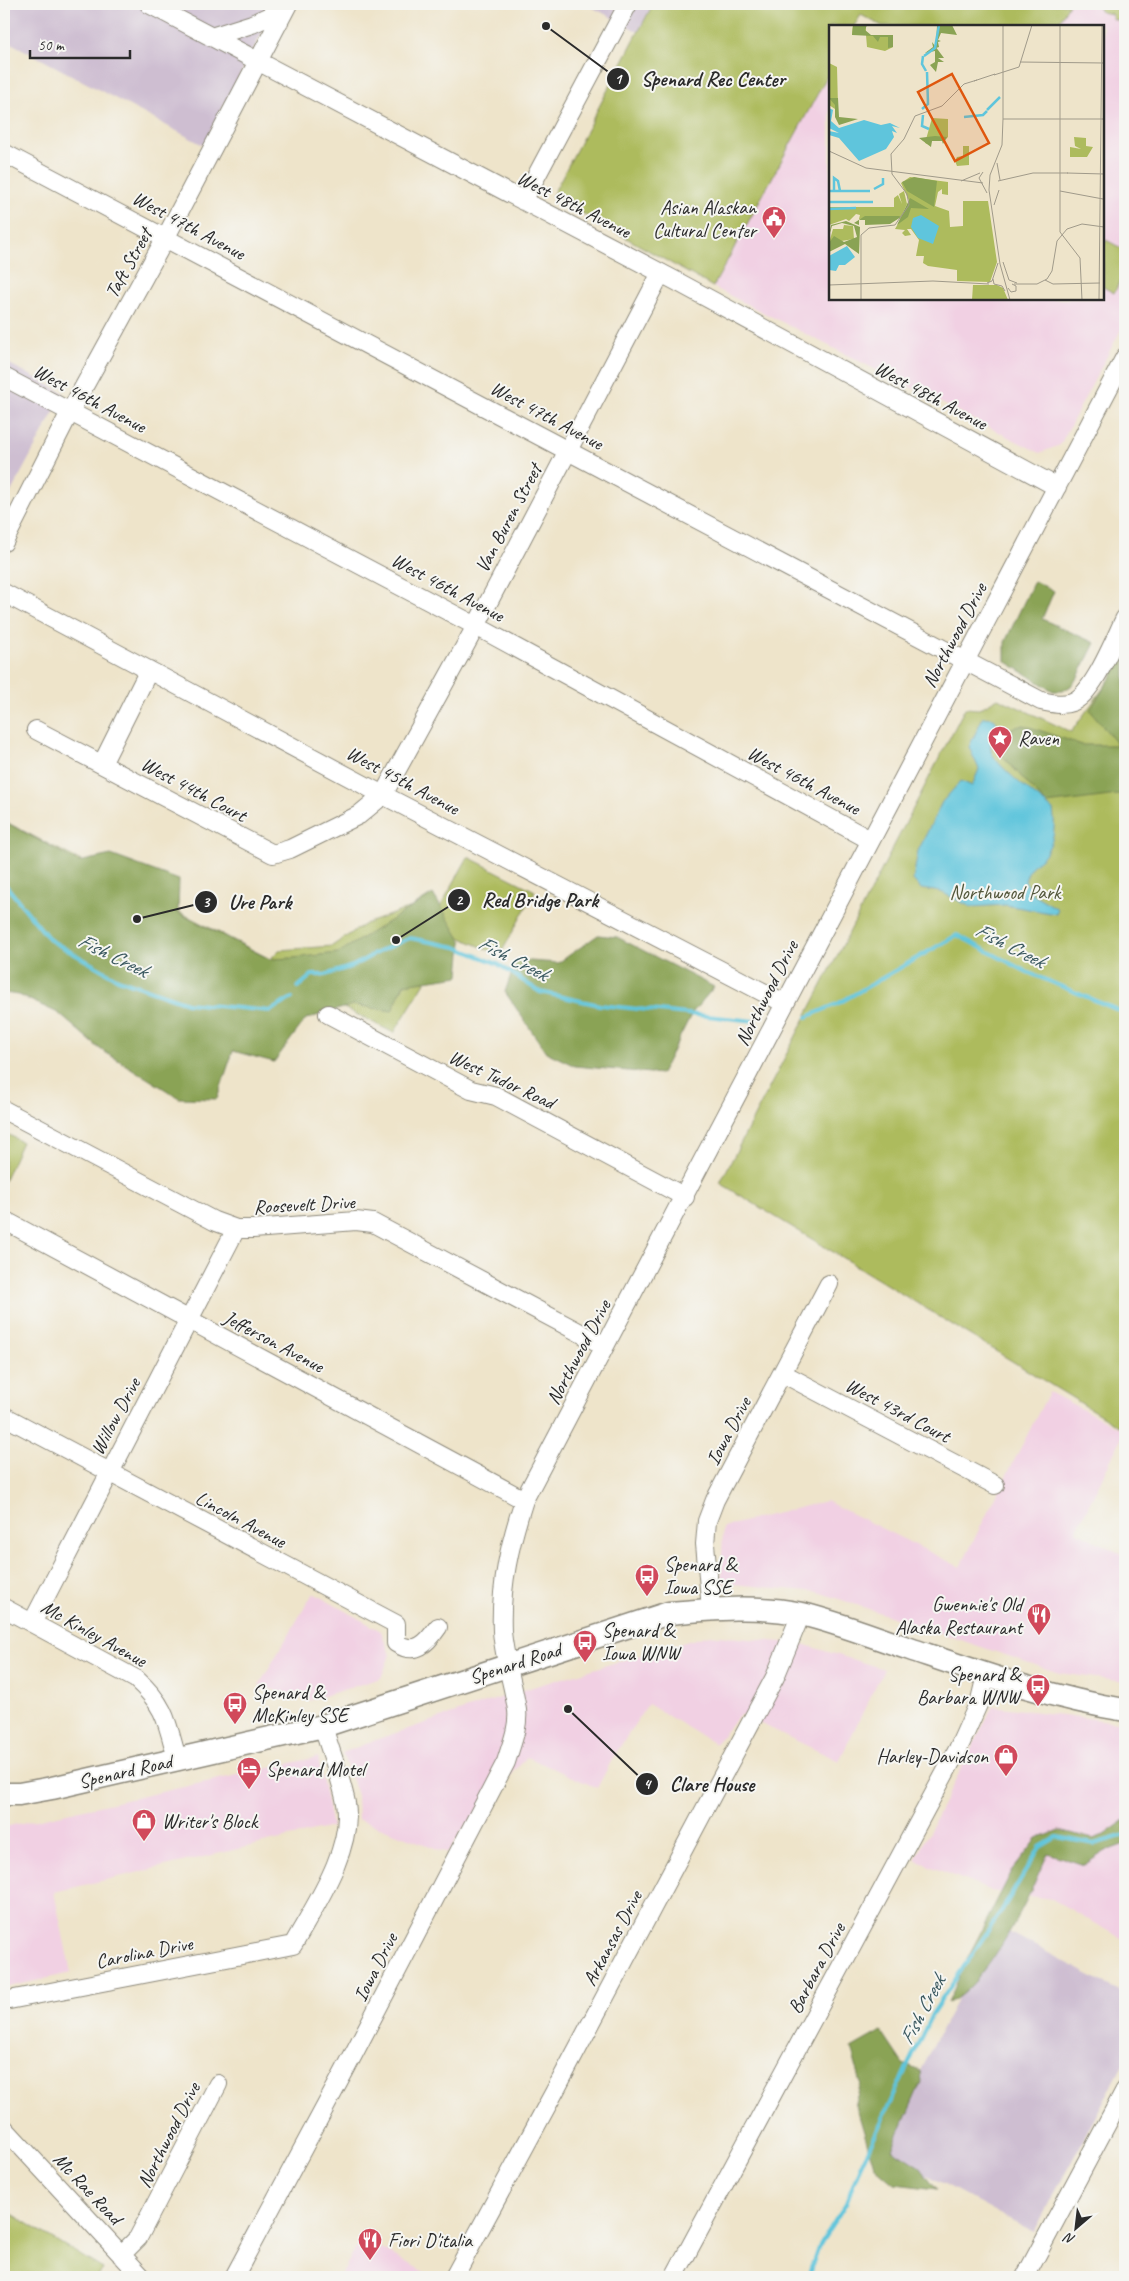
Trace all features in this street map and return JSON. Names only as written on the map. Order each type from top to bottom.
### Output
[{"type":"main road","name":"Spenard Road","points":[[4,1811],[11,1794],[323,1726],[669,1614],[711,1609],[758,1609],[800,1614],[1061,1698],[1125,1710]]},
{"type":"street","name":"West 48th Avenue","points":[[149,4],[661,273],[1057,487]]},
{"type":"street","points":[[522,201],[628,4]]},
{"type":"street","points":[[211,37],[252,24],[287,6]]},
{"type":"street","name":"Taft Street","points":[[4,542],[70,412],[166,237],[287,6]]},
{"type":"street","name":"West 47th Avenue","points":[[4,153],[1041,701],[1058,704],[1072,702],[1090,685],[1125,618]]},
{"type":"street","name":"Van Buren Street","points":[[266,851],[279,853],[298,845],[359,815],[383,795],[476,626],[661,273]]},
{"type":"street","name":"Northwood Drive","points":[[507,1666],[502,1633],[502,1600],[506,1564],[524,1500],[1125,357]]},
{"type":"street","name":"West 46th Avenue","points":[[4,377],[476,626],[870,840]]},
{"type":"street","name":"West 45th Avenue","points":[[4,593],[383,795],[784,1003]]},
{"type":"street","points":[[102,764],[149,670]]},
{"type":"street","name":"West 44th Court","points":[[36,730],[266,851]]},
{"type":"street","name":"West Tudor Road","points":[[328,1014],[471,1090],[496,1096],[685,1197]]},
{"type":"street","name":"Roosevelt Drive","points":[[4,1110],[214,1220],[236,1229],[356,1221],[373,1223],[605,1346]]},
{"type":"street","name":"Jefferson Avenue","points":[[4,1220],[524,1500]]},
{"type":"street","name":"Willow Drive","points":[[32,1623],[236,1229]]},
{"type":"street","name":"Iowa Drive","points":[[711,1609],[705,1544],[707,1521],[715,1500],[829,1284]]},
{"type":"street","name":"West 43rd Court","points":[[782,1373],[995,1485]]},
{"type":"street","name":"Lincoln Avenue","points":[[4,1416],[396,1624],[396,1643],[405,1649],[417,1648],[430,1638],[438,1627]]},
{"type":"street","name":"Mc Kinley Avenue","points":[[4,1608],[136,1679],[151,1692],[163,1709],[178,1759]]},
{"type":"street","name":"Arkansas Drive","points":[[454,2277],[775,1677],[800,1614]]},
{"type":"street","name":"Iowa Drive","points":[[234,2277],[353,2055],[506,1762],[514,1738],[517,1711],[507,1666]]},
{"type":"street","name":"Barbara Drive","points":[[674,2277],[958,1749],[980,1700],[986,1675]]},
{"type":"street","name":"Carolina Drive","points":[[4,2001],[292,1945],[320,1894],[341,1849],[346,1824],[346,1804],[323,1726]]},
{"type":"street","name":"Northwood Drive","points":[[122,2255],[138,2238],[218,2084]]},
{"type":"street","points":[[1025,2277],[1125,2090]]},
{"type":"street","name":"Mc Rae Road","points":[[4,2128],[142,2277]]},
{"type":"shaded area","points":[[4,4],[277,4],[203,145],[9,42],[4,52]]},
{"type":"shaded area","points":[[586,4],[653,4],[639,32]]},
{"type":"shaded area","points":[[1069,4],[1125,4],[1125,322],[1060,445],[1040,453],[713,287],[829,73],[829,300],[1104,300],[1104,25],[1058,25]]},
{"type":"shaded area","points":[[4,361],[64,393],[4,505]]},
{"type":"shaded area","points":[[1049,1392],[1125,1431],[1076,1531],[1125,1556],[1125,1682],[1059,1673],[818,1592],[721,1583],[723,1527],[826,1501],[960,1567]]},
{"type":"shaded area","points":[[313,1593],[381,1631],[390,1655],[381,1678],[308,1701],[259,1685]]},
{"type":"shaded area","points":[[709,1635],[802,1644],[884,1669],[839,1761],[740,1714],[715,1744],[648,1704],[614,1756],[597,1788],[527,1757],[461,1832],[448,1853],[358,1819],[357,1795],[342,1753],[539,1685]]},
{"type":"shaded area","points":[[993,1706],[1125,1723],[1125,1940],[1052,1899],[991,1891],[915,1860]]},
{"type":"shaded area","points":[[318,1757],[332,1827],[54,1892],[71,1973],[4,1988],[4,1827]]},
{"type":"shaded area","points":[[996,1925],[1125,1994],[1125,2061],[1034,2232],[879,2149]]},
{"type":"shaded area","points":[[361,2238],[434,2277],[340,2277]]},
{"type":"green space","points":[[653,4],[1069,4],[1058,25],[880,25],[861,15],[855,25],[829,25],[829,73],[713,287],[552,196]]},
{"type":"green space","points":[[1096,4],[1125,4],[1125,23],[1113,19],[1111,14],[1101,12]]},
{"type":"green space","points":[[1106,240],[1125,250],[1125,272],[1114,293],[1104,288],[1104,245]]},
{"type":"green space","points":[[1034,581],[1054,591],[1042,619],[1095,643],[1078,677],[1071,686],[1063,691],[1053,691],[1005,661],[1005,642]]},
{"type":"green space","points":[[1125,655],[1125,794],[1046,804],[1000,753],[1004,730],[1024,725],[1082,745],[1118,745],[1090,710]]},
{"type":"green space","name":"Northwood Park","points":[[1110,679],[1125,687],[1125,1430],[720,1183],[965,708],[979,709],[998,698],[1071,732]]},
{"type":"green space","points":[[4,821],[270,959],[279,950],[332,946],[365,924],[420,904],[438,911],[468,857],[535,891],[500,955],[454,935],[394,1033],[314,993]]},
{"type":"green space","points":[[4,821],[78,862],[111,855],[179,880],[178,913],[270,959],[338,953],[433,894],[462,942],[459,976],[404,984],[392,1011],[353,1005],[306,1019],[274,1062],[233,1051],[217,1099],[179,1098],[100,1049],[58,1013],[19,995],[4,993]]},
{"type":"green space","points":[[598,935],[617,937],[714,987],[692,1013],[661,1074],[575,1066],[546,1052],[505,992],[516,960],[558,963]]},
{"type":"green space","points":[[4,1132],[22,1142],[4,1181]]},
{"type":"green space","points":[[1125,1820],[1125,1844],[1106,1851],[1084,1865],[1048,1853],[1031,1891],[993,1959],[963,1993],[948,2003],[968,1957],[1012,1871],[1037,1839],[1060,1830],[1093,1839],[1104,1835]]},
{"type":"green space","points":[[881,2031],[903,2064],[920,2071],[921,2082],[892,2149],[920,2167],[937,2189],[895,2184],[874,2166],[855,2102],[861,2083],[851,2048]]},
{"type":"green space","points":[[4,2209],[103,2269],[98,2277],[4,2277]]},
{"type":"water","points":[[983,717],[994,718],[998,725],[991,744],[991,751],[1000,765],[1053,810],[1054,830],[1052,840],[1045,854],[1030,869],[1025,881],[1033,894],[1058,909],[1056,914],[1005,905],[971,907],[941,892],[921,889],[913,880],[918,851],[942,802],[961,781],[972,786],[979,769],[969,747]]},
{"type":"waterway","name":"Fish Creek","points":[[4,883],[50,940],[118,979],[187,1003],[270,1011],[292,998]]},
{"type":"waterway","name":"Fish Creek","points":[[807,1017],[839,1003],[957,935],[1027,972],[1125,1013]]},
{"type":"waterway","name":"Fish Creek","points":[[298,987],[312,975],[325,975],[353,966],[376,953],[410,938],[456,947],[498,964],[540,992],[600,1005],[755,1021]]},
{"type":"waterway","name":"Fish Creek","points":[[808,2277],[818,2248],[846,2203],[860,2167],[932,2014],[1002,1910],[1040,1847],[1057,1837],[1094,1844],[1125,1835]]},
{"type":"place","name":"Spenard Rec Center","points":[[546,26]]},
{"type":"place","name":"Asian Alaskan Cultural Center","points":[[774,239]]},
{"type":"place","name":"Raven","points":[[1000,759]]},
{"type":"place","name":"Ure Park","points":[[137,919]]},
{"type":"place","name":"Red Bridge Park","points":[[396,940]]},
{"type":"place","name":"Spenard & Iowa SSE","points":[[647,1597]]},
{"type":"place","name":"Gwennie's Old Alaska Restaurant","points":[[1039,1636]]},
{"type":"place","name":"Spenard & Iowa WNW","points":[[585,1663]]},
{"type":"place","name":"Spenard & Barbara WNW","points":[[1038,1707]]},
{"type":"place","name":"Clare House","points":[[568,1709]]},
{"type":"place","name":"Spenard & McKinley SSE","points":[[235,1725]]},
{"type":"place","name":"Harley-Davidson","points":[[1006,1777]]},
{"type":"place","name":"Spenard Motel","points":[[249,1790]]},
{"type":"place","name":"Writer's Block","points":[[144,1842]]},
{"type":"place","name":"Fiori D'italia","points":[[370,2261]]}]
